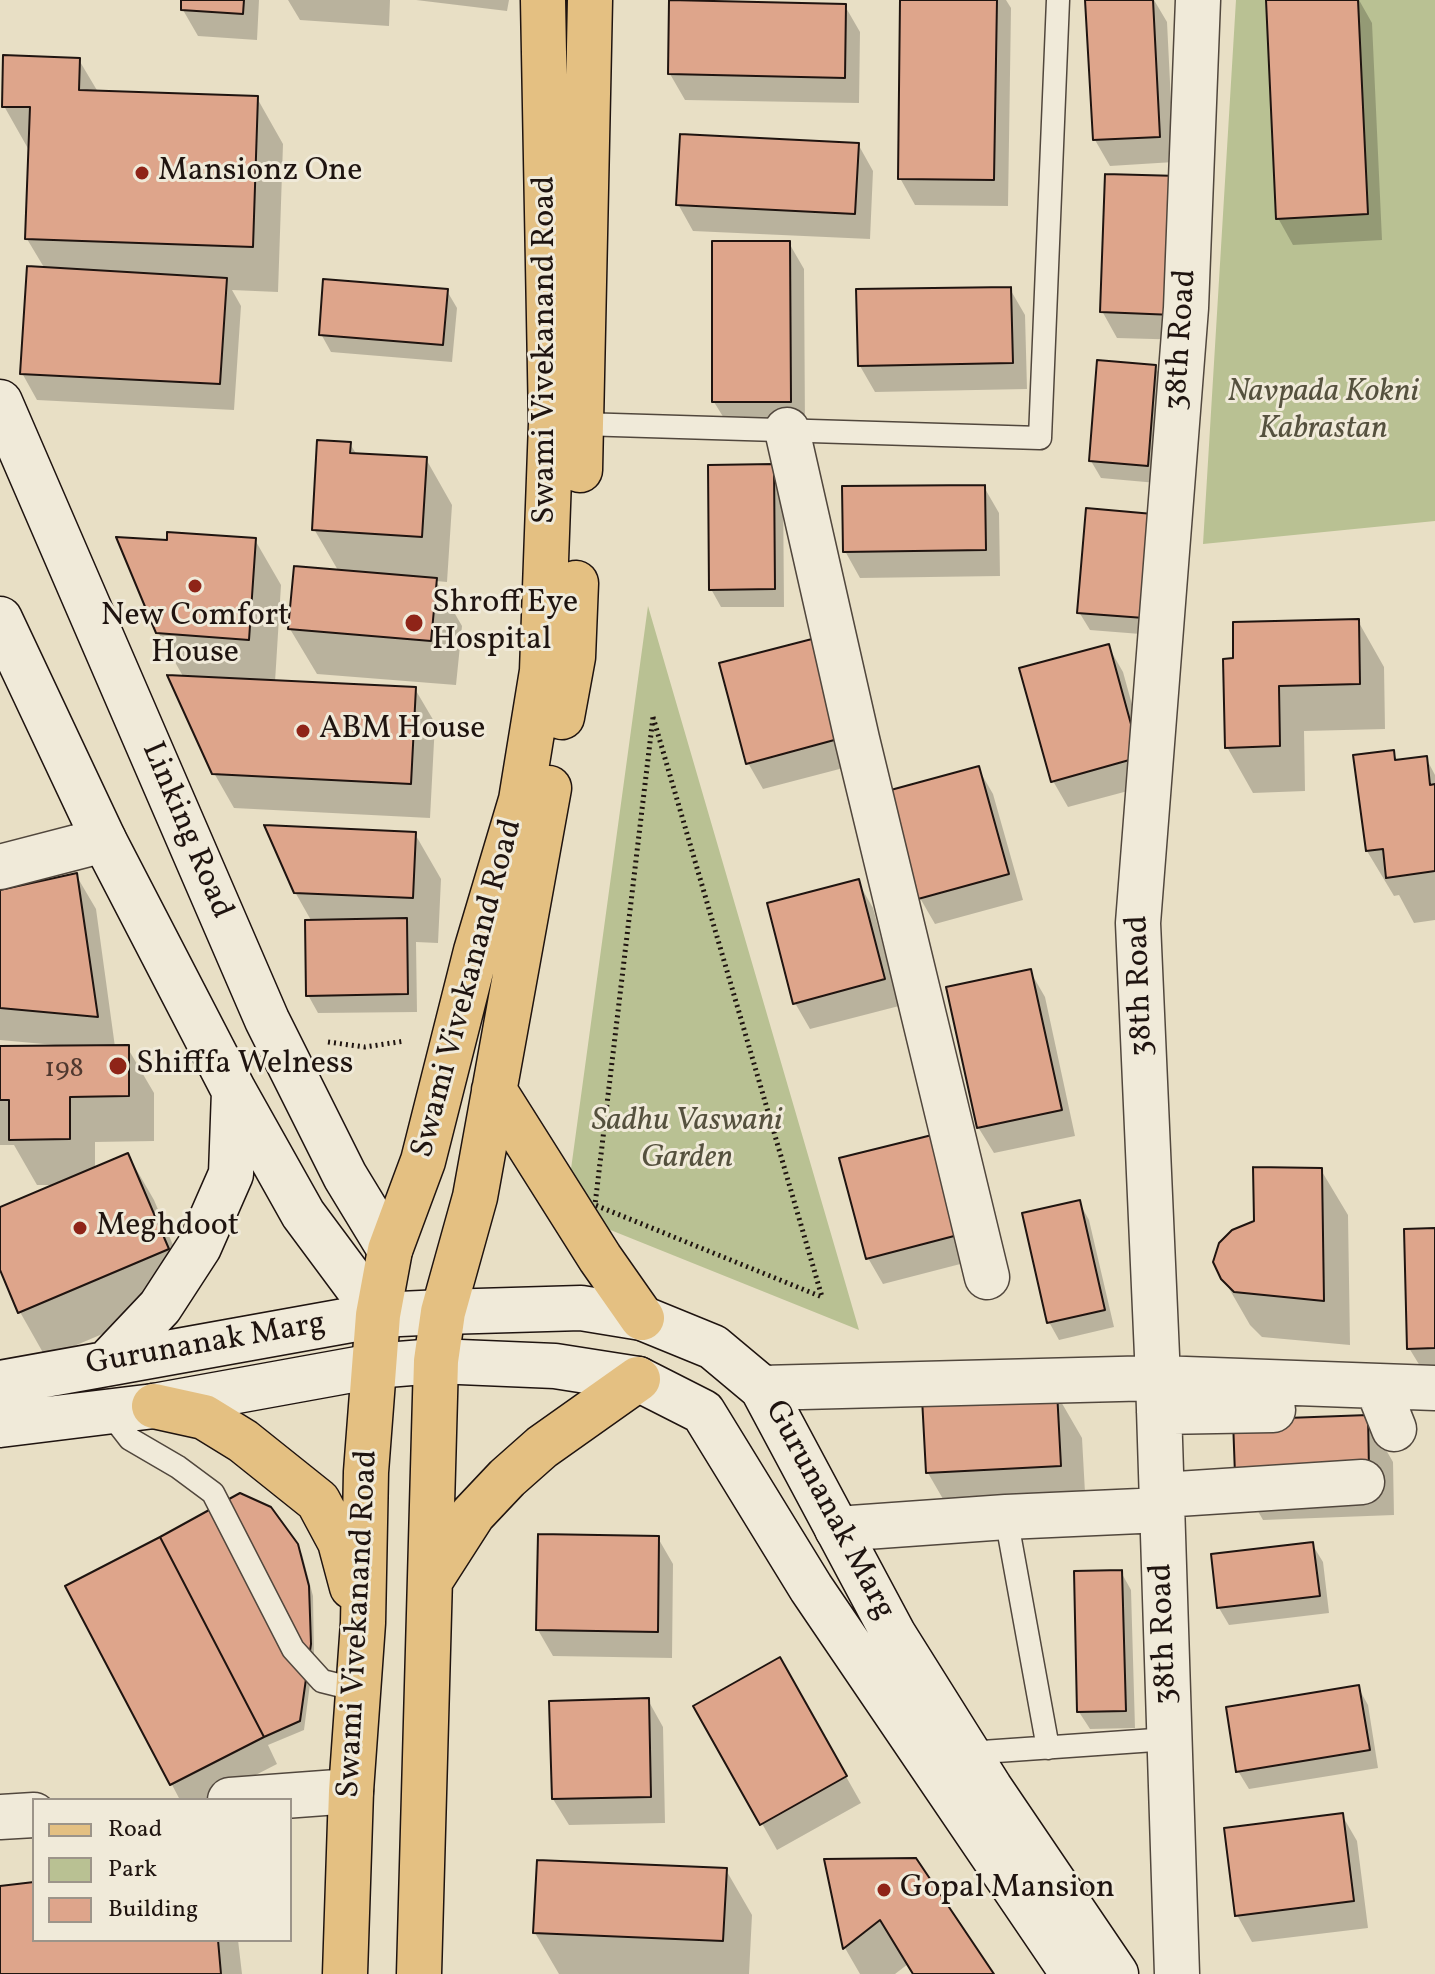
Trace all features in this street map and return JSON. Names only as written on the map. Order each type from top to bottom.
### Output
[{"type":"main road","name":"Swami Vivekanand Road","points":[[419,1974],[436,1361],[443,1312],[475,1197],[573,657],[563,510],[551,423],[543,0]]},
{"type":"main road","name":"Swami Vivekanand Road","points":[[345,1974],[351,1791],[363,1623],[366,1472],[378,1315],[390,1250],[423,1161],[459,1017],[521,800],[542,671],[563,510],[581,424],[590,0]]},
{"type":"main road","name":"38th Road","points":[[1177,1974],[1159,1395],[1138,923],[1186,308],[1198,0]]},
{"type":"main road","name":"Linking Road","points":[[0,402],[267,1020],[345,1176],[390,1250]]},
{"type":"main road","points":[[787,430],[857,739],[987,1277]]},
{"type":"main road","points":[[0,619],[104,840],[234,1091],[303,1214],[378,1315]]},
{"type":"main road","points":[[0,867],[104,840]]},
{"type":"main road","points":[[494,1090],[587,1239],[642,1318]]},
{"type":"main road","points":[[108,1362],[160,1307],[199,1247],[231,1174],[234,1091]]},
{"type":"main road","points":[[390,1250],[443,1312]]},
{"type":"main road","name":"Gurunanak Marg","points":[[0,1383],[378,1315],[581,1308],[642,1318],[713,1347],[762,1388],[894,1635],[968,1753],[1116,1974]]},
{"type":"main road","name":"Gurunanak Marg","points":[[0,1425],[154,1406],[374,1366],[436,1361],[555,1366],[638,1379],[703,1412],[811,1588],[1073,1974]]},
{"type":"main road","points":[[429,1583],[473,1514],[507,1478],[542,1447],[638,1379]]},
{"type":"main road","points":[[762,1388],[1159,1395],[1386,1408],[1435,1388]]},
{"type":"main road","points":[[154,1406],[204,1417],[243,1441],[318,1501],[340,1542],[363,1623]]},
{"type":"main road","points":[[837,1529],[1006,1517],[1362,1482]]},
{"type":"main road","points":[[257,1798],[351,1791]]},
{"type":"main road","points":[[0,1817],[32,1815]]},
{"type":"lane","points":[[581,424],[1040,438],[1058,0]]},
{"type":"lane","points":[[109,1412],[130,1439],[178,1467],[213,1493],[293,1649],[322,1681],[358,1690]]},
{"type":"lane","points":[[1006,1517],[1048,1748]]},
{"type":"lane","points":[[968,1753],[1169,1739]]},
{"type":"path","points":[[653,717],[680,808],[822,1297],[595,1205],[653,717]]},
{"type":"path","points":[[267,1020],[320,1041],[365,1047],[403,1042],[459,1017]]},
{"type":"green space","name":"Navpada Kokni Kabrastan","points":[[1236,0],[1435,0],[1435,521],[1203,544]]},
{"type":"green space","name":"Sadhu Vaswani Garden","points":[[648,606],[859,1330],[603,1227],[579,1197],[571,1169]]},
{"type":"building","points":[[181,0],[244,0],[243,14],[181,10]]},
{"type":"building","points":[[669,0],[846,4],[845,78],[668,74]]},
{"type":"building","points":[[900,0],[997,0],[994,180],[898,179]]},
{"type":"building","points":[[1085,0],[1153,0],[1160,137],[1093,140]]},
{"type":"building","points":[[1266,0],[1358,0],[1368,214],[1276,219]]},
{"type":"building","name":"Mansionz One","points":[[3,55],[80,58],[79,90],[258,96],[253,247],[25,239],[30,107],[2,107]]},
{"type":"building","points":[[680,134],[859,143],[855,214],[676,205]]},
{"type":"building","points":[[1105,174],[1179,176],[1174,315],[1100,312]]},
{"type":"building","points":[[712,241],[790,241],[791,402],[712,402]]},
{"type":"building","points":[[27,266],[227,278],[220,384],[20,374]]},
{"type":"building","points":[[323,279],[448,289],[443,345],[319,335]]},
{"type":"building","points":[[1011,287],[1013,363],[858,366],[856,289]]},
{"type":"building","points":[[1097,360],[1156,365],[1148,466],[1089,461]]},
{"type":"building","points":[[317,440],[351,442],[350,453],[427,457],[422,537],[312,530]]},
{"type":"building","points":[[774,464],[775,589],[709,590],[708,465]]},
{"type":"building","points":[[985,485],[986,550],[843,552],[842,486]]},
{"type":"building","points":[[1086,508],[1153,514],[1144,618],[1077,613]]},
{"type":"building","name":"New Comfort House","points":[[167,532],[256,538],[249,640],[156,633],[116,537],[167,540]]},
{"type":"building","points":[[294,566],[437,578],[431,641],[288,629]]},
{"type":"building","points":[[1359,619],[1360,684],[1279,686],[1280,746],[1225,748],[1223,659],[1233,658],[1233,622]]},
{"type":"building","points":[[812,639],[838,739],[746,764],[719,663]]},
{"type":"building","points":[[1109,644],[1140,757],[1051,782],[1019,668]]},
{"type":"building","name":"ABM House","points":[[167,675],[416,687],[411,784],[212,774]]},
{"type":"building","points":[[1394,750],[1395,760],[1427,756],[1430,785],[1435,784],[1435,871],[1386,878],[1383,849],[1366,851],[1353,755]]},
{"type":"building","points":[[979,766],[1009,874],[918,899],[887,791]]},
{"type":"building","points":[[264,825],[416,832],[413,898],[294,893]]},
{"type":"building","points":[[77,873],[98,1017],[0,1008],[0,890]]},
{"type":"building","points":[[859,879],[885,979],[793,1004],[767,903]]},
{"type":"building","points":[[407,918],[408,994],[306,996],[305,920]]},
{"type":"building","points":[[1031,969],[1062,1110],[977,1128],[946,987]]},
{"type":"building","points":[[129,1045],[129,1096],[70,1097],[70,1139],[9,1140],[9,1100],[0,1100],[0,1046]]},
{"type":"building","points":[[932,1135],[958,1235],[866,1259],[839,1158]]},
{"type":"building","name":"Meghdoot","points":[[128,1153],[169,1249],[18,1313],[0,1270],[0,1207]]},
{"type":"building","points":[[1253,1167],[1322,1168],[1324,1301],[1234,1292],[1221,1279],[1213,1262],[1219,1243],[1232,1230],[1254,1221]]},
{"type":"building","points":[[1080,1200],[1105,1310],[1047,1323],[1022,1213]]},
{"type":"building","points":[[1435,1228],[1435,1348],[1407,1349],[1404,1229]]},
{"type":"building","points":[[1057,1391],[1061,1466],[926,1473],[922,1398]]},
{"type":"building","points":[[1368,1415],[1369,1470],[1235,1475],[1233,1420]]},
{"type":"building","points":[[240,1493],[271,1507],[298,1544],[309,1586],[311,1644],[300,1721],[264,1737],[160,1537]]},
{"type":"building","points":[[538,1534],[659,1536],[658,1632],[536,1630]]},
{"type":"building","points":[[160,1537],[264,1737],[170,1785],[65,1586]]},
{"type":"building","points":[[1313,1542],[1320,1596],[1217,1608],[1211,1554]]},
{"type":"building","points":[[1122,1570],[1126,1711],[1077,1712],[1074,1571]]},
{"type":"building","points":[[780,1657],[847,1776],[760,1825],[693,1706]]},
{"type":"building","points":[[1359,1685],[1370,1750],[1236,1772],[1226,1707]]},
{"type":"building","points":[[649,1698],[651,1797],[552,1799],[549,1701]]},
{"type":"building","points":[[1343,1813],[1354,1901],[1235,1916],[1224,1828]]},
{"type":"building","name":"Gopal Mansion","points":[[916,1858],[994,1974],[913,1974],[880,1920],[843,1949],[824,1859]]},
{"type":"building","points":[[537,1860],[727,1868],[723,1941],[533,1933]]},
{"type":"building","points":[[32,1882],[32,1942],[218,1942],[221,1974],[0,1974],[0,1886]]},
{"type":"place","name":"Mansionz One","points":[[142,173]]},
{"type":"place","name":"New Comfort House","points":[[195,586]]},
{"type":"place","name":"Shroff Eye Hospital","points":[[414,623]]},
{"type":"place","name":"ABM House","points":[[303,731]]},
{"type":"place","name":"Shifffa Welness","points":[[118,1066]]},
{"type":"place","name":"Meghdoot","points":[[80,1228]]},
{"type":"place","name":"Gopal Mansion","points":[[884,1890]]}]
